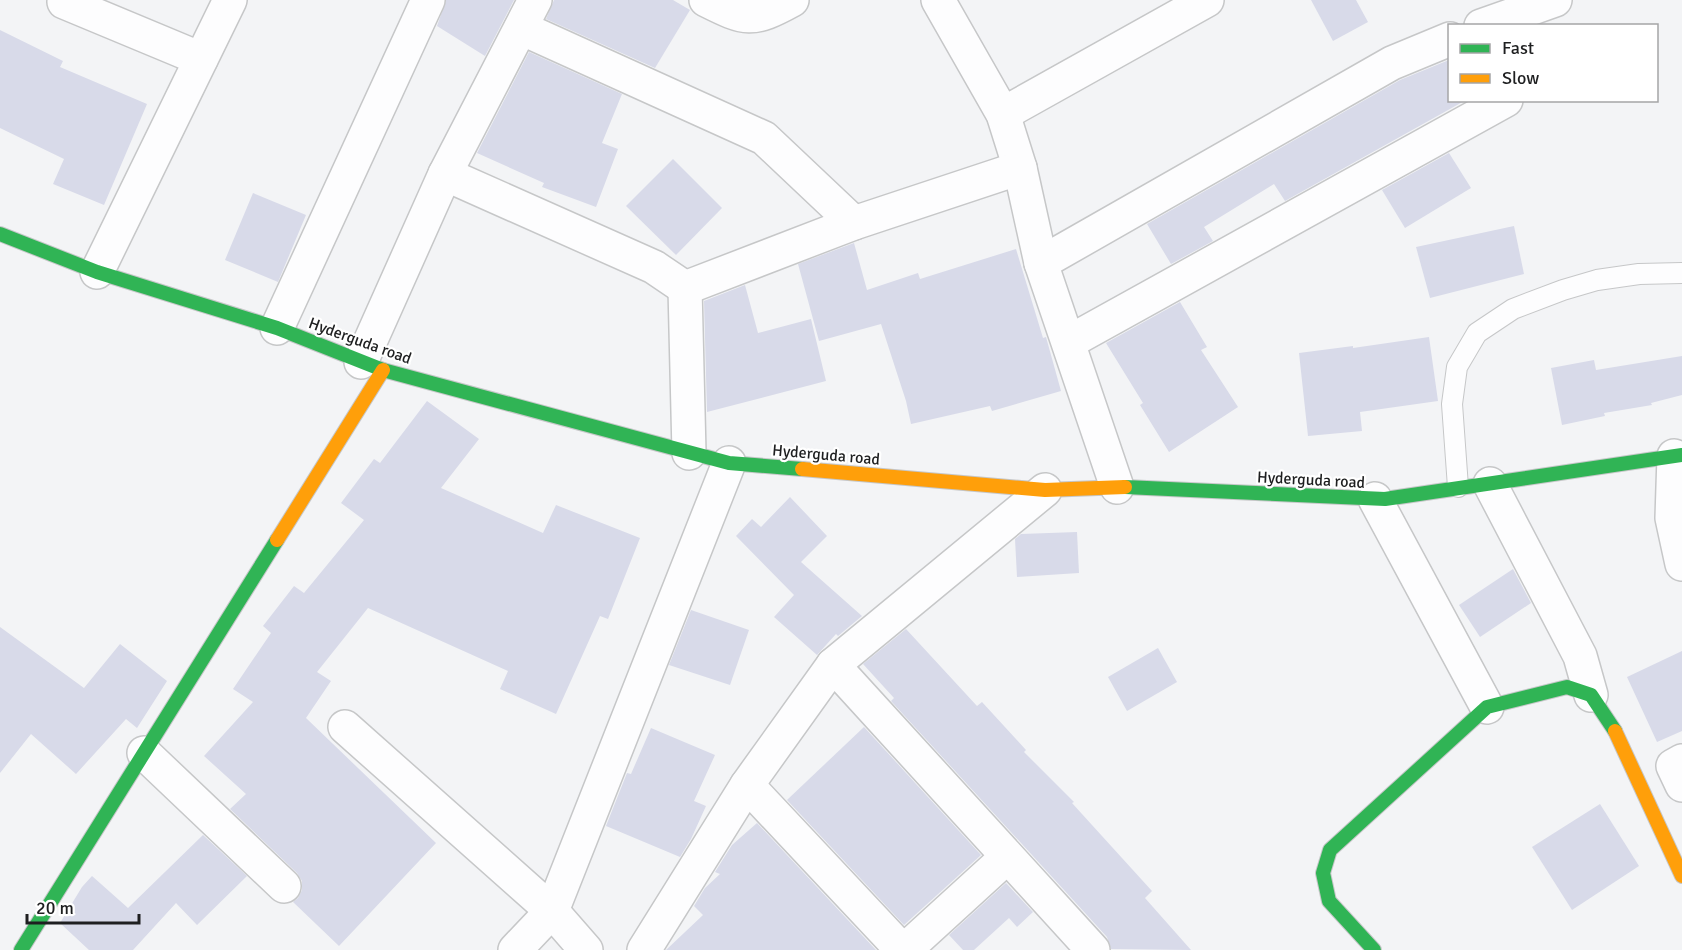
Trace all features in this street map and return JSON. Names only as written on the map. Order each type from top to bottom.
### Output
[{"type":"street","points":[[97,272],[230,0]]},
{"type":"street","points":[[277,328],[429,0]]},
{"type":"street","points":[[706,0],[743,16],[758,16],[792,0]]},
{"type":"street","points":[[938,0],[1003,114],[1020,168],[1041,263],[1117,487]]},
{"type":"street","points":[[1003,114],[1207,0]]},
{"type":"street","points":[[1500,22],[1555,0]]},
{"type":"street","points":[[64,2],[201,59]]},
{"type":"street","points":[[21,950],[144,753],[372,366],[446,174],[528,14],[764,138],[854,223]]},
{"type":"street","points":[[1041,263],[1392,63],[1448,39]]},
{"type":"street","points":[[1069,342],[1502,102]]},
{"type":"street","points":[[685,288],[854,223],[1020,168]]},
{"type":"street","points":[[446,174],[654,267],[685,288]]},
{"type":"street","name":"Hyderguda road","points":[[0,234],[97,272],[277,328],[372,366],[729,463],[1045,490],[1117,487],[1385,500],[1678,455]]},
{"type":"street","points":[[685,288],[689,453]]},
{"type":"street","points":[[1678,455],[1672,518],[1682,564]]},
{"type":"street","points":[[515,950],[552,911],[729,463]]},
{"type":"street","points":[[1490,484],[1580,656],[1591,695],[1612,725],[1673,832],[1682,876]]},
{"type":"street","points":[[644,950],[747,785],[833,665],[1045,490]]},
{"type":"street","points":[[1375,499],[1487,707]]},
{"type":"street","points":[[833,665],[1093,950]]},
{"type":"street","points":[[1374,950],[1329,901],[1323,873],[1330,850],[1487,707],[1567,687],[1591,695]]},
{"type":"street","points":[[345,727],[552,911],[586,950]]},
{"type":"street","points":[[144,753],[284,886]]},
{"type":"street","points":[[1682,761],[1673,766],[1682,785]]},
{"type":"street","points":[[747,785],[904,950],[1007,857]]},
{"type":"lane","points":[[1458,487],[1452,404],[1457,367],[1476,333],[1513,309],[1597,280],[1639,274],[1682,273]]},
{"type":"building","points":[[446,0],[514,0],[485,56],[437,26]]},
{"type":"building","points":[[554,0],[673,0],[690,10],[655,68],[546,19]]},
{"type":"building","points":[[1311,0],[1356,0],[1368,22],[1333,41]]},
{"type":"building","points":[[0,30],[63,61],[60,67],[147,104],[104,205],[53,184],[64,159],[0,128]]},
{"type":"building","points":[[529,52],[622,94],[602,143],[618,149],[596,207],[542,187],[544,183],[477,153]]},
{"type":"building","points":[[1448,60],[1448,102],[1462,102],[1285,201],[1274,184],[1204,227],[1213,241],[1171,264],[1147,224],[1400,80]]},
{"type":"building","points":[[1449,153],[1471,188],[1405,228],[1382,190]]},
{"type":"building","points":[[673,159],[722,208],[676,255],[626,206]]},
{"type":"building","points":[[253,193],[306,215],[278,282],[225,260]]},
{"type":"building","points":[[1514,226],[1524,274],[1430,298],[1416,247]]},
{"type":"building","points":[[854,243],[867,290],[918,273],[920,279],[1016,249],[1043,338],[1046,337],[1061,391],[992,411],[990,406],[911,424],[906,401],[881,324],[819,341],[798,264]]},
{"type":"building","points":[[745,285],[758,333],[811,319],[826,381],[707,412],[704,301]]},
{"type":"building","points":[[1180,302],[1207,347],[1201,350],[1238,407],[1169,452],[1140,405],[1143,403],[1106,343]]},
{"type":"building","points":[[1429,337],[1438,401],[1360,412],[1362,431],[1308,436],[1299,353]]},
{"type":"building","points":[[1682,356],[1682,395],[1651,403],[1652,405],[1604,413],[1605,416],[1562,425],[1551,368],[1594,360],[1596,370]]},
{"type":"building","points":[[427,401],[479,439],[441,488],[543,533],[556,505],[640,538],[608,619],[600,616],[556,714],[500,689],[508,671],[368,608],[317,672],[331,681],[306,718],[436,843],[339,946],[293,902],[302,890],[302,881],[297,873],[230,809],[246,794],[204,756],[253,702],[233,689],[271,633],[263,626],[294,586],[304,593],[364,520],[341,503],[374,459],[380,463]]},
{"type":"building","points":[[790,497],[827,536],[801,562],[862,616],[838,636],[836,634],[817,655],[774,617],[794,595],[736,536],[752,519],[761,527]]},
{"type":"building","points":[[1077,532],[1079,573],[1017,577],[1015,539],[1021,534]]},
{"type":"building","points":[[1513,569],[1531,603],[1480,637],[1459,605]]},
{"type":"building","points":[[691,610],[749,630],[730,685],[669,665]]},
{"type":"building","points":[[0,627],[84,688],[120,644],[167,681],[137,728],[126,719],[76,774],[31,734],[0,773]]},
{"type":"building","points":[[906,629],[977,706],[982,702],[1026,750],[1024,752],[1074,802],[1072,803],[1152,891],[1145,898],[1191,950],[1111,949],[1107,937],[891,701],[894,698],[863,664]]},
{"type":"building","points":[[1158,648],[1177,682],[1127,711],[1108,677]]},
{"type":"building","points":[[1682,651],[1682,731],[1657,742],[1627,677]]},
{"type":"building","points":[[864,727],[981,855],[904,925],[787,800]]},
{"type":"building","points":[[651,728],[715,755],[694,801],[706,806],[680,857],[606,826],[627,773],[631,774]]},
{"type":"building","points":[[1600,804],[1639,866],[1572,910],[1532,847]]},
{"type":"building","points":[[757,823],[876,950],[666,950],[703,915],[694,906],[705,888],[720,874],[715,872],[732,845]]},
{"type":"building","points":[[203,835],[247,876],[197,925],[176,903],[133,950],[89,950],[60,923],[82,887],[92,876],[128,908]]},
{"type":"building","points":[[1006,883],[1033,912],[1017,927],[1009,918],[974,950],[963,950],[949,935]]},
{"type":"traffic: fast","points":[[0,234],[97,272],[277,328],[383,370],[729,463],[802,469]]},
{"type":"traffic: fast","points":[[1125,487],[1385,499],[1682,455]]},
{"type":"traffic: fast","points":[[21,950],[277,540]]},
{"type":"traffic: fast","points":[[1374,950],[1329,901],[1323,873],[1330,850],[1487,707],[1567,687],[1591,695],[1615,731]]},
{"type":"traffic: slow","points":[[277,540],[383,370]]},
{"type":"traffic: slow","points":[[802,469],[1045,490],[1125,487]]},
{"type":"traffic: slow","points":[[1615,731],[1682,876]]}]
